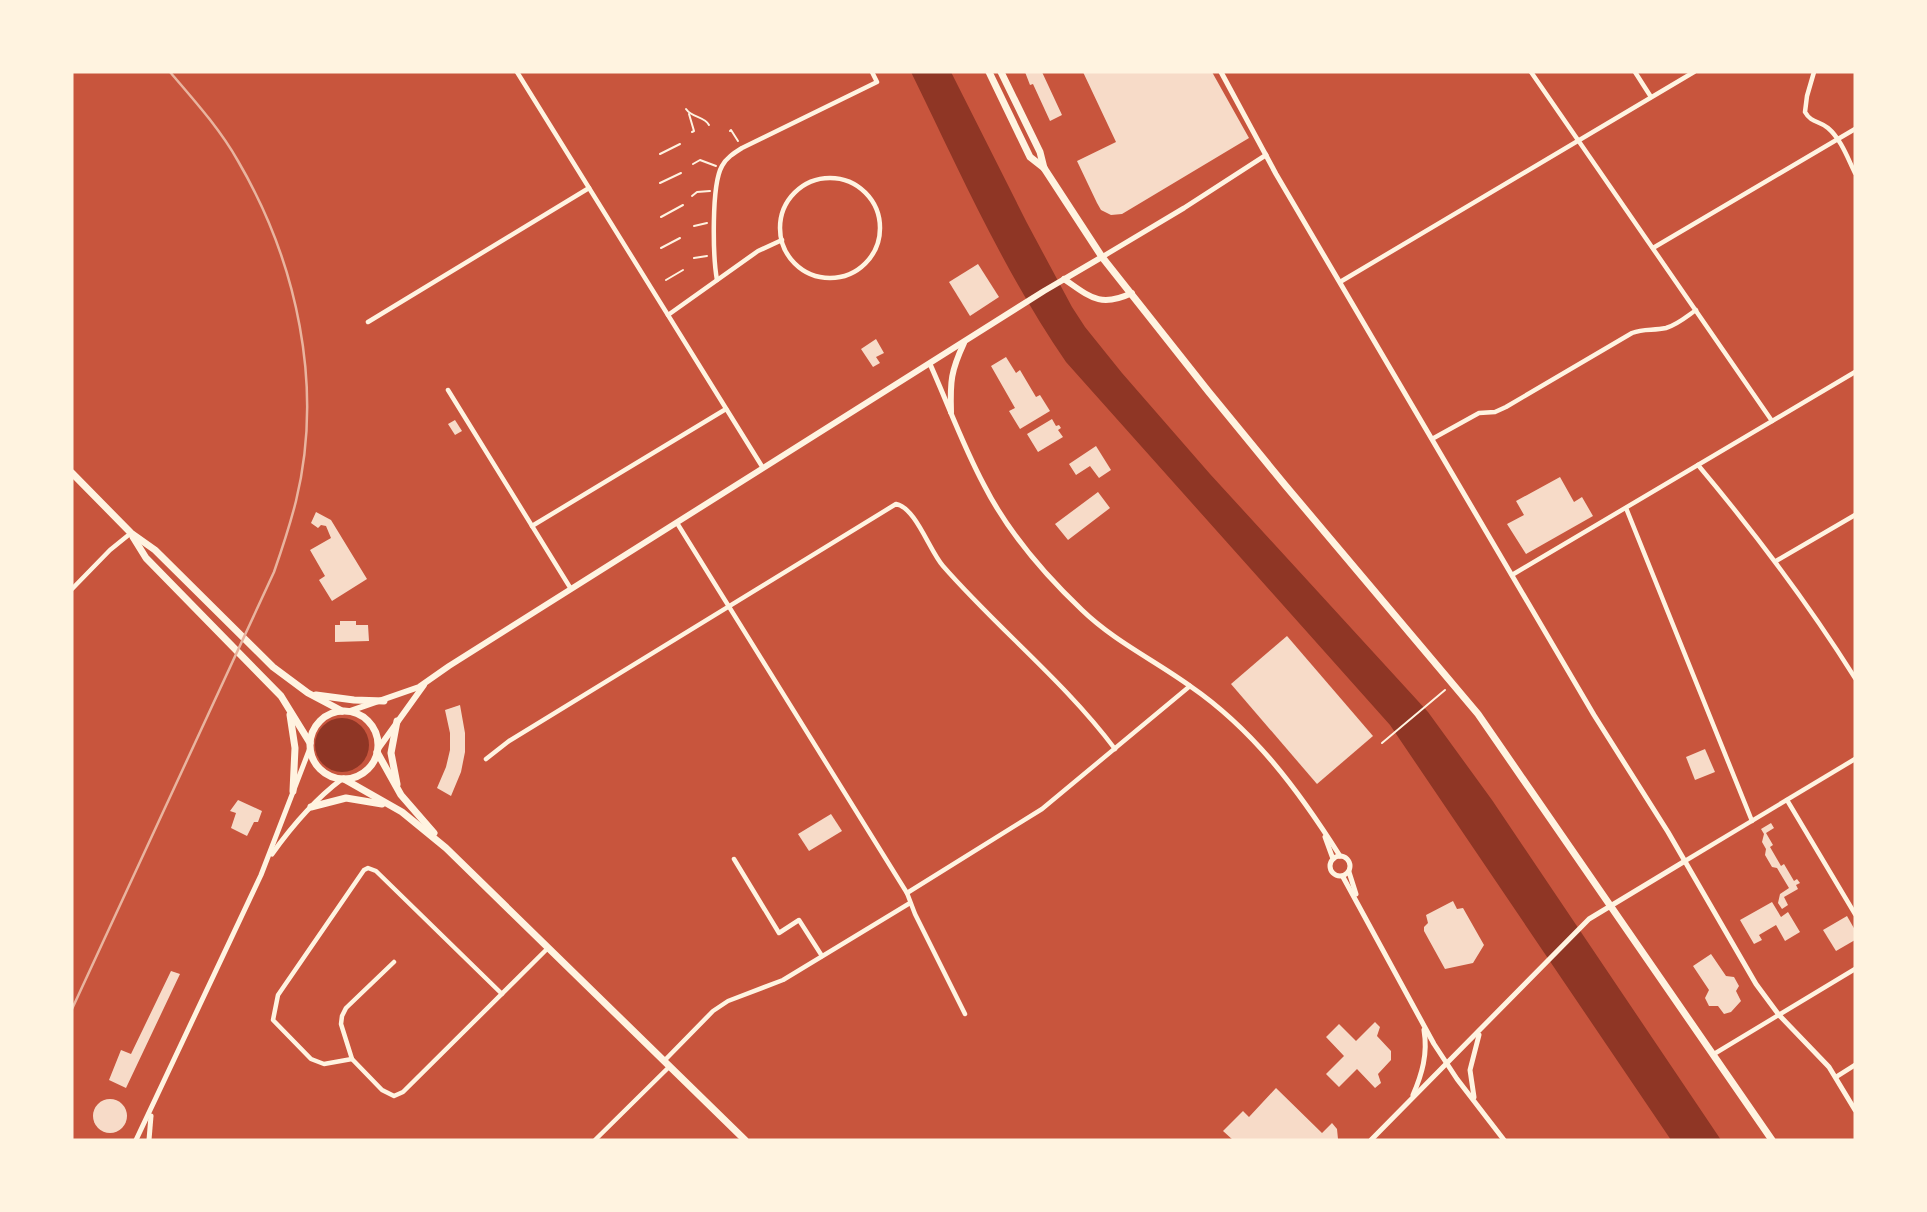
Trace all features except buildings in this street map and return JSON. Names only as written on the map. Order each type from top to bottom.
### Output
[{"type":"main road","points":[[989,72],[1030,157],[1044,168],[1102,257],[1285,485],[1478,714],[1772,1140]]},
{"type":"main road","points":[[1002,72],[1040,152],[1044,168]]},
{"type":"main road","points":[[446,848],[393,807],[343,779],[324,772],[312,757],[310,745],[312,733],[323,718],[384,701],[419,687],[1102,257]]},
{"type":"main road","points":[[1064,279],[1086,296],[1096,299],[1119,300],[1132,293]]},
{"type":"main road","points":[[951,412],[952,369],[964,342]]},
{"type":"main road","points":[[72,473],[131,533],[155,550],[273,667],[308,693],[362,716],[371,724],[377,736],[378,750],[401,794],[446,848],[746,1140]]},
{"type":"main road","points":[[131,533],[146,558],[272,686],[310,745]]},
{"type":"main road","points":[[343,779],[365,772],[373,763],[397,720],[429,679]]},
{"type":"main road","points":[[308,693],[348,700],[384,701]]},
{"type":"main road","points":[[288,708],[295,748],[293,791]]},
{"type":"main road","points":[[397,720],[391,752],[401,794]]},
{"type":"main road","points":[[310,807],[346,798],[358,798],[393,807]]},
{"type":"street","points":[[517,72],[763,468]]},
{"type":"street","points":[[717,280],[715,191],[720,168],[742,148],[877,82],[872,72]]},
{"type":"street","points":[[1220,72],[1594,715],[1685,861],[1756,984],[1779,1015],[1814,1049],[1836,1077],[1855,1110]]},
{"type":"street","points":[[1531,72],[1772,421]]},
{"type":"street","points":[[1635,72],[1651,97]]},
{"type":"street","points":[[1340,282],[1693,72]]},
{"type":"street","points":[[1814,72],[1805,112],[1812,121],[1828,128],[1855,173]]},
{"type":"street","points":[[1653,248],[1855,129]]},
{"type":"street","points":[[1102,257],[1266,155]]},
{"type":"street","points":[[821,179],[837,179],[855,186],[871,200],[878,215],[878,240],[872,255],[861,267],[839,277],[822,278],[801,269],[789,256],[782,240],[781,217],[788,202],[805,185],[821,179]]},
{"type":"street","points":[[368,322],[589,188]]},
{"type":"street","points":[[668,315],[758,251],[782,240]]},
{"type":"street","points":[[1432,439],[1479,413],[1495,412],[1506,407],[1632,332],[1644,328],[1668,327],[1696,310]]},
{"type":"street","points":[[930,364],[992,500],[1040,566],[1074,603],[1104,629],[1190,686],[1234,721],[1261,748],[1297,792],[1337,857],[1349,862],[1349,872],[1358,900]]},
{"type":"street","points":[[1512,575],[1855,372]]},
{"type":"street","points":[[448,390],[571,589]]},
{"type":"street","points":[[532,526],[726,409]]},
{"type":"street","points":[[1698,465],[1776,561],[1821,623],[1855,678]]},
{"type":"street","points":[[486,759],[509,741],[896,504],[908,510],[939,561],[963,589],[1089,715],[1115,749]]},
{"type":"street","points":[[1626,508],[1752,821]]},
{"type":"street","points":[[1776,561],[1855,515]]},
{"type":"street","points":[[677,523],[907,893],[965,1014]]},
{"type":"street","points":[[72,589],[110,550],[131,533]]},
{"type":"street","points":[[907,893],[1023,822],[1190,686]]},
{"type":"street","points":[[136,1140],[267,863],[310,745]]},
{"type":"street","points":[[1371,1140],[1589,919],[1855,759]]},
{"type":"street","points":[[267,863],[295,823],[343,779]]},
{"type":"street","points":[[1787,800],[1855,912]]},
{"type":"street","points":[[1337,857],[1330,865],[1332,872],[1343,877],[1358,900],[1424,1027],[1447,1065],[1504,1140]]},
{"type":"street","points":[[734,859],[779,933],[799,920],[822,956]]},
{"type":"street","points":[[352,1059],[324,1064],[312,1059],[273,1020],[278,995],[364,870],[376,871],[502,994]]},
{"type":"street","points":[[1343,877],[1349,872]]},
{"type":"street","points":[[595,1140],[713,1011],[742,995],[783,980],[910,903]]},
{"type":"street","points":[[394,962],[346,1008],[341,1024],[352,1059],[390,1096],[398,1095],[549,948]]},
{"type":"street","points":[[1714,1054],[1855,969]]},
{"type":"street","points":[[1411,1098],[1423,1073],[1424,1027]]},
{"type":"street","points":[[1474,1100],[1470,1070],[1480,1032]]},
{"type":"street","points":[[1836,1077],[1855,1065]]},
{"type":"street","points":[[149,1140],[152,1110]]},
{"type":"path","points":[[686,109],[694,131],[692,132]]},
{"type":"path","points":[[689,113],[706,120],[709,125]]},
{"type":"path","points":[[730,131],[742,148]]},
{"type":"path","points":[[660,154],[680,144]]},
{"type":"path","points":[[693,163],[699,160],[720,168]]},
{"type":"path","points":[[660,183],[681,173]]},
{"type":"path","points":[[692,195],[715,191]]},
{"type":"path","points":[[661,217],[683,205]]},
{"type":"path","points":[[694,226],[715,222]]},
{"type":"path","points":[[661,248],[680,238]]},
{"type":"path","points":[[694,258],[716,255]]},
{"type":"path","points":[[666,280],[683,270]]},
{"type":"path","points":[[1382,743],[1446,689]]},
{"type":"shaded area","points":[[911,72],[951,72],[1027,223],[1085,327],[1210,474],[1428,712],[1492,800],[1721,1140],[1671,1140],[1390,725],[1066,362],[1002,257]]},
{"type":"shaded area","points":[[342,718],[361,726],[369,745],[361,764],[342,772],[323,764],[315,745],[323,726]]},
{"type":"railway","points":[[72,1009],[274,572],[294,510],[304,458],[306,370],[300,326],[276,241],[259,200],[231,149],[170,72]]}]
